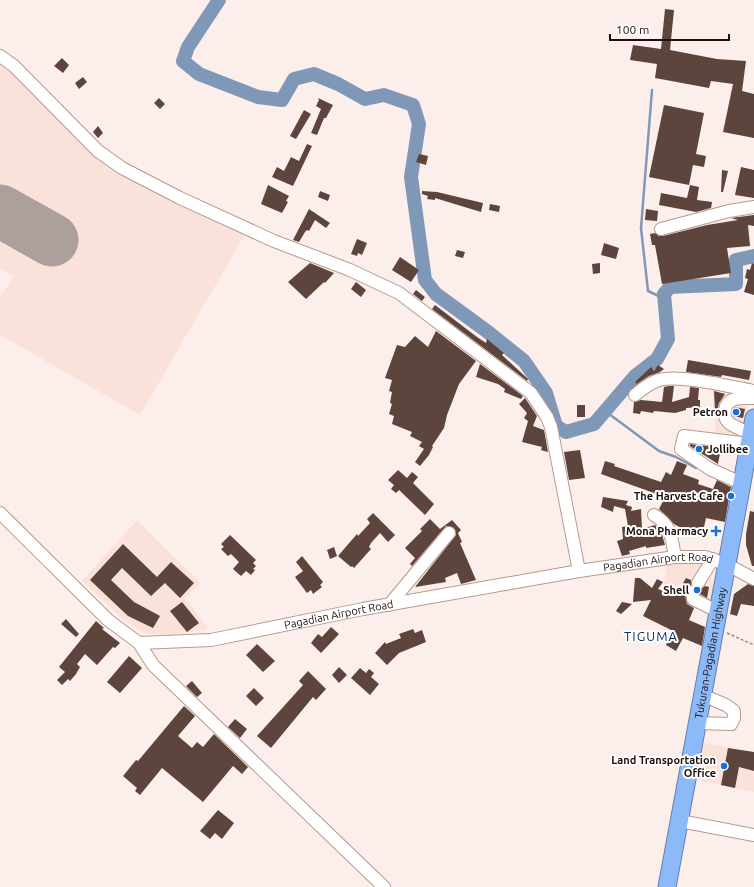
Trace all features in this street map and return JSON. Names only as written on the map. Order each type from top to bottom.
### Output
[{"type":"highway","name":"Tukuran-Pagadian Highway","points":[[667,887],[741,483],[749,463],[751,432]]},
{"type":"street","points":[[0,56],[14,66],[90,144],[110,160],[180,198],[274,241],[350,270],[400,293],[531,393],[547,417],[551,427],[579,571]]},
{"type":"street","points":[[661,229],[712,217],[729,211],[754,207]]},
{"type":"street","points":[[635,395],[649,385],[665,379],[679,379],[754,391]]},
{"type":"street","points":[[751,432],[730,423],[725,417],[724,410],[732,399],[754,398]]},
{"type":"street","points":[[741,483],[710,469],[681,449],[684,436],[751,432]]},
{"type":"street","points":[[0,513],[108,620],[139,643],[153,665],[384,887]]},
{"type":"street","points":[[654,515],[669,528],[675,556]]},
{"type":"street","points":[[389,605],[449,533]]},
{"type":"street","name":"Pagadian Airport Road","points":[[139,643],[210,640],[389,605],[579,571],[675,556],[698,556],[754,574]]},
{"type":"street","points":[[716,619],[692,599],[695,588],[726,565],[754,579]]},
{"type":"street","points":[[697,723],[724,725],[732,724],[734,718],[734,711],[726,705],[702,695]]},
{"type":"street","points":[[680,821],[754,835]]},
{"type":"path","points":[[716,619],[754,645]]},
{"type":"shaded area","points":[[0,58],[104,163],[246,233],[140,415],[0,335],[0,296],[14,277],[0,269]]},
{"type":"shaded area","points":[[712,385],[750,392],[741,436],[716,434]]},
{"type":"shaded area","points":[[137,520],[200,583],[185,598],[209,629],[163,635],[144,633],[124,620],[82,581]]},
{"type":"shaded area","points":[[668,560],[702,563],[715,585],[712,612],[663,588]]},
{"type":"shaded area","name":"Land Transportation Office","points":[[698,741],[754,753],[754,792],[691,779]]},
{"type":"building","points":[[665,9],[674,10],[670,50],[717,59],[746,61],[742,91],[754,94],[754,138],[723,132],[733,84],[711,81],[709,88],[655,78],[657,64],[630,60],[633,45],[661,49]]},
{"type":"building","points":[[62,58],[69,65],[63,73],[54,66]]},
{"type":"building","points":[[83,77],[87,82],[79,89],[75,83]]},
{"type":"building","points":[[159,98],[165,104],[160,109],[154,103]]},
{"type":"building","points":[[318,98],[333,105],[326,118],[324,118],[317,135],[311,133],[321,109],[316,106],[319,100]]},
{"type":"building","points":[[664,105],[704,113],[696,154],[706,156],[704,167],[693,165],[689,185],[649,177]]},
{"type":"building","points":[[304,110],[311,114],[296,139],[290,136]]},
{"type":"building","points":[[98,126],[103,133],[98,138],[93,132]]},
{"type":"building","points":[[307,144],[312,146],[293,186],[272,177],[277,167],[284,171],[291,157],[299,161]]},
{"type":"building","points":[[419,154],[428,156],[426,165],[416,162]]},
{"type":"building","points":[[741,167],[754,170],[754,198],[735,195]]},
{"type":"building","points":[[722,170],[728,171],[723,192],[721,192]]},
{"type":"building","points":[[268,185],[289,196],[286,201],[288,202],[282,213],[261,204]]},
{"type":"building","points":[[690,185],[699,187],[697,200],[712,202],[711,208],[696,212],[659,205],[661,193],[687,198]]},
{"type":"building","points":[[320,191],[330,195],[328,201],[318,197]]},
{"type":"building","points":[[422,191],[437,192],[483,203],[481,212],[435,198],[435,200],[427,199],[428,196],[422,194]]},
{"type":"building","points":[[490,204],[500,206],[499,212],[489,210]]},
{"type":"building","points":[[309,209],[330,223],[326,228],[315,220],[309,231],[307,230],[305,232],[299,242],[293,240]]},
{"type":"building","points":[[646,209],[658,211],[657,221],[645,220]]},
{"type":"building","points":[[754,215],[754,226],[748,225],[750,246],[727,248],[731,273],[662,284],[655,245],[652,245],[650,234],[655,233],[659,236],[663,236],[707,225],[738,220],[731,218]]},
{"type":"building","points":[[357,239],[367,243],[362,255],[358,253],[357,256],[351,254]]},
{"type":"building","points":[[604,243],[619,248],[616,259],[601,255]]},
{"type":"building","points":[[457,250],[465,252],[463,258],[455,256]]},
{"type":"building","points":[[400,257],[419,270],[411,282],[392,270]]},
{"type":"building","points":[[310,263],[334,273],[325,283],[324,282],[306,299],[288,282]]},
{"type":"building","points":[[600,263],[600,273],[593,274],[592,264]]},
{"type":"building","points":[[752,263],[754,264],[754,295],[744,292],[748,279],[745,278],[747,269],[750,270]]},
{"type":"building","points":[[356,282],[366,290],[361,297],[351,289]]},
{"type":"building","points":[[416,290],[425,297],[422,301],[413,294]]},
{"type":"building","points":[[435,305],[477,337],[486,343],[487,339],[504,353],[502,355],[528,379],[527,381],[432,309]]},
{"type":"building","points":[[436,331],[476,361],[459,384],[447,415],[444,428],[432,446],[433,447],[429,455],[420,466],[415,462],[424,449],[419,446],[422,442],[410,436],[412,432],[392,424],[394,416],[389,414],[392,404],[390,403],[392,392],[389,391],[392,380],[385,378],[397,345],[405,347],[415,336],[428,347]]},
{"type":"building","points":[[688,360],[751,371],[749,380],[722,375],[721,377],[686,372]]},
{"type":"building","points":[[480,364],[523,396],[521,399],[504,392],[505,389],[498,384],[476,377]]},
{"type":"building","points":[[658,365],[664,369],[637,384],[635,382],[651,367],[654,371]]},
{"type":"building","points":[[674,386],[672,402],[689,397],[690,387],[699,388],[698,400],[700,400],[700,407],[686,408],[686,410],[675,413],[654,411],[653,413],[641,411],[640,414],[633,413],[634,402],[641,400],[662,402],[664,387]]},
{"type":"building","points":[[714,391],[725,394],[719,403],[717,411],[715,411]]},
{"type":"building","points":[[525,398],[537,416],[533,426],[544,430],[548,452],[541,450],[542,447],[522,442],[528,421],[524,418],[527,413],[519,404]]},
{"type":"building","points":[[577,405],[585,405],[585,417],[577,417]]},
{"type":"building","name":"Petron","points":[[735,407],[745,409],[743,418],[733,416],[733,409]]},
{"type":"building","points":[[690,444],[721,448],[718,464],[690,446]]},
{"type":"building","points":[[580,450],[585,478],[569,480],[564,452]]},
{"type":"building","points":[[605,461],[615,464],[614,466],[661,482],[666,472],[671,475],[677,461],[687,465],[683,474],[699,480],[698,484],[713,489],[717,480],[731,487],[725,522],[706,518],[702,536],[690,534],[674,524],[659,509],[665,497],[601,474]]},
{"type":"building","points":[[398,470],[407,478],[412,472],[418,477],[413,483],[434,504],[425,515],[399,490],[396,493],[391,489],[394,485],[388,480]]},
{"type":"building","points":[[603,497],[628,501],[626,505],[632,507],[631,511],[641,509],[642,529],[655,525],[661,531],[665,545],[646,548],[646,546],[629,551],[630,554],[622,556],[617,541],[623,539],[622,527],[628,526],[625,509],[614,506],[613,512],[601,507]]},
{"type":"building","points":[[750,511],[754,512],[754,566],[752,566],[746,545],[746,534]]},
{"type":"building","points":[[373,513],[395,535],[388,542],[380,533],[371,543],[369,547],[371,549],[354,568],[352,566],[351,567],[338,556],[357,534],[358,536],[370,523],[367,519]]},
{"type":"building","points":[[430,519],[440,529],[452,520],[461,530],[458,533],[462,542],[460,543],[476,580],[461,584],[457,573],[445,578],[446,582],[415,587],[456,535],[454,528],[446,526],[412,566],[410,564],[415,558],[405,548],[422,531],[420,529]]},
{"type":"building","points":[[230,535],[256,560],[253,563],[256,566],[253,569],[255,570],[251,575],[246,571],[241,576],[233,569],[239,562],[231,554],[228,556],[221,549],[224,547],[221,544]]},
{"type":"building","points":[[123,544],[157,577],[171,562],[194,583],[180,598],[165,583],[151,596],[122,568],[111,580],[134,602],[160,616],[153,628],[128,616],[90,580]]},
{"type":"building","points":[[334,547],[337,556],[330,559],[327,550]]},
{"type":"building","points":[[302,556],[323,582],[320,585],[322,587],[313,594],[311,590],[307,593],[295,577],[303,571],[296,562]]},
{"type":"building","points":[[635,578],[640,578],[652,588],[657,579],[663,582],[658,589],[676,596],[686,578],[691,580],[691,585],[685,590],[687,604],[694,608],[689,620],[705,627],[702,646],[683,638],[676,651],[666,645],[673,631],[643,616],[651,600],[633,602]]},
{"type":"building","points":[[748,584],[754,586],[754,606],[741,604],[737,616],[730,614],[734,594]]},
{"type":"building","points":[[705,586],[709,587],[707,598],[700,594],[699,590]]},
{"type":"building","points":[[182,602],[199,623],[187,632],[170,611]]},
{"type":"building","points":[[622,602],[632,604],[621,614],[616,611]]},
{"type":"building","points":[[66,619],[79,634],[76,637],[61,624]]},
{"type":"building","points":[[96,621],[104,628],[102,629],[120,643],[115,648],[113,647],[97,665],[85,654],[77,664],[80,667],[76,674],[70,681],[68,679],[62,685],[57,680],[65,672],[59,667]]},
{"type":"building","points":[[331,627],[339,634],[321,653],[311,643],[318,634],[322,637]]},
{"type":"building","points":[[413,629],[415,633],[422,630],[426,642],[399,653],[387,665],[375,653],[385,642],[386,644],[401,638],[399,634]]},
{"type":"building","points":[[257,644],[275,661],[263,672],[246,655]]},
{"type":"building","points":[[129,656],[142,668],[120,693],[107,682]]},
{"type":"building","points":[[339,667],[347,675],[339,683],[332,675]]},
{"type":"building","points":[[360,668],[366,673],[369,669],[374,673],[371,677],[379,684],[370,695],[351,678]]},
{"type":"building","points":[[308,671],[326,689],[316,700],[313,697],[271,748],[257,736],[303,685],[299,681]]},
{"type":"building","points":[[192,681],[202,693],[197,697],[186,686]]},
{"type":"building","points":[[254,688],[264,698],[256,706],[246,696]]},
{"type":"building","points":[[184,706],[195,716],[178,736],[192,748],[197,742],[203,747],[214,734],[248,767],[242,774],[233,766],[203,802],[162,768],[140,795],[135,791],[137,788],[123,776],[136,760],[138,761]]},
{"type":"building","points":[[235,719],[247,729],[240,738],[228,727]]},
{"type":"building","points":[[728,748],[754,752],[754,771],[739,767],[735,788],[721,785]]},
{"type":"building","points":[[218,810],[234,823],[222,839],[215,833],[210,839],[200,831]]},
{"type":"waterway","points":[[219,0],[188,47],[183,61],[199,74],[258,97],[282,100],[294,79],[314,74],[338,84],[365,99],[384,95],[413,105],[419,124],[411,177],[425,280],[436,294],[488,332],[524,361],[546,393],[556,426],[566,432],[594,424],[635,376],[657,359],[668,339],[664,294],[670,287],[736,284],[736,260],[754,256]]},
{"type":"waterway","points":[[652,90],[641,228],[648,291],[665,299]]},
{"type":"waterway","points":[[605,411],[659,451],[676,457],[696,468]]},
{"type":"runway","points":[[0,211],[52,240]]},
{"type":"place","name":"Petron","points":[[736,412]]},
{"type":"place","name":"Jollibee","points":[[699,449]]},
{"type":"place","name":"The Harvest Cafe","points":[[731,496]]},
{"type":"place","name":"Mona Pharmacy","points":[[716,531]]},
{"type":"place","name":"Shell","points":[[697,590]]},
{"type":"place","name":"Land Transportation Office","points":[[724,766]]},
{"type":"district","name":"TIGUMA","points":[[651,636]]}]
